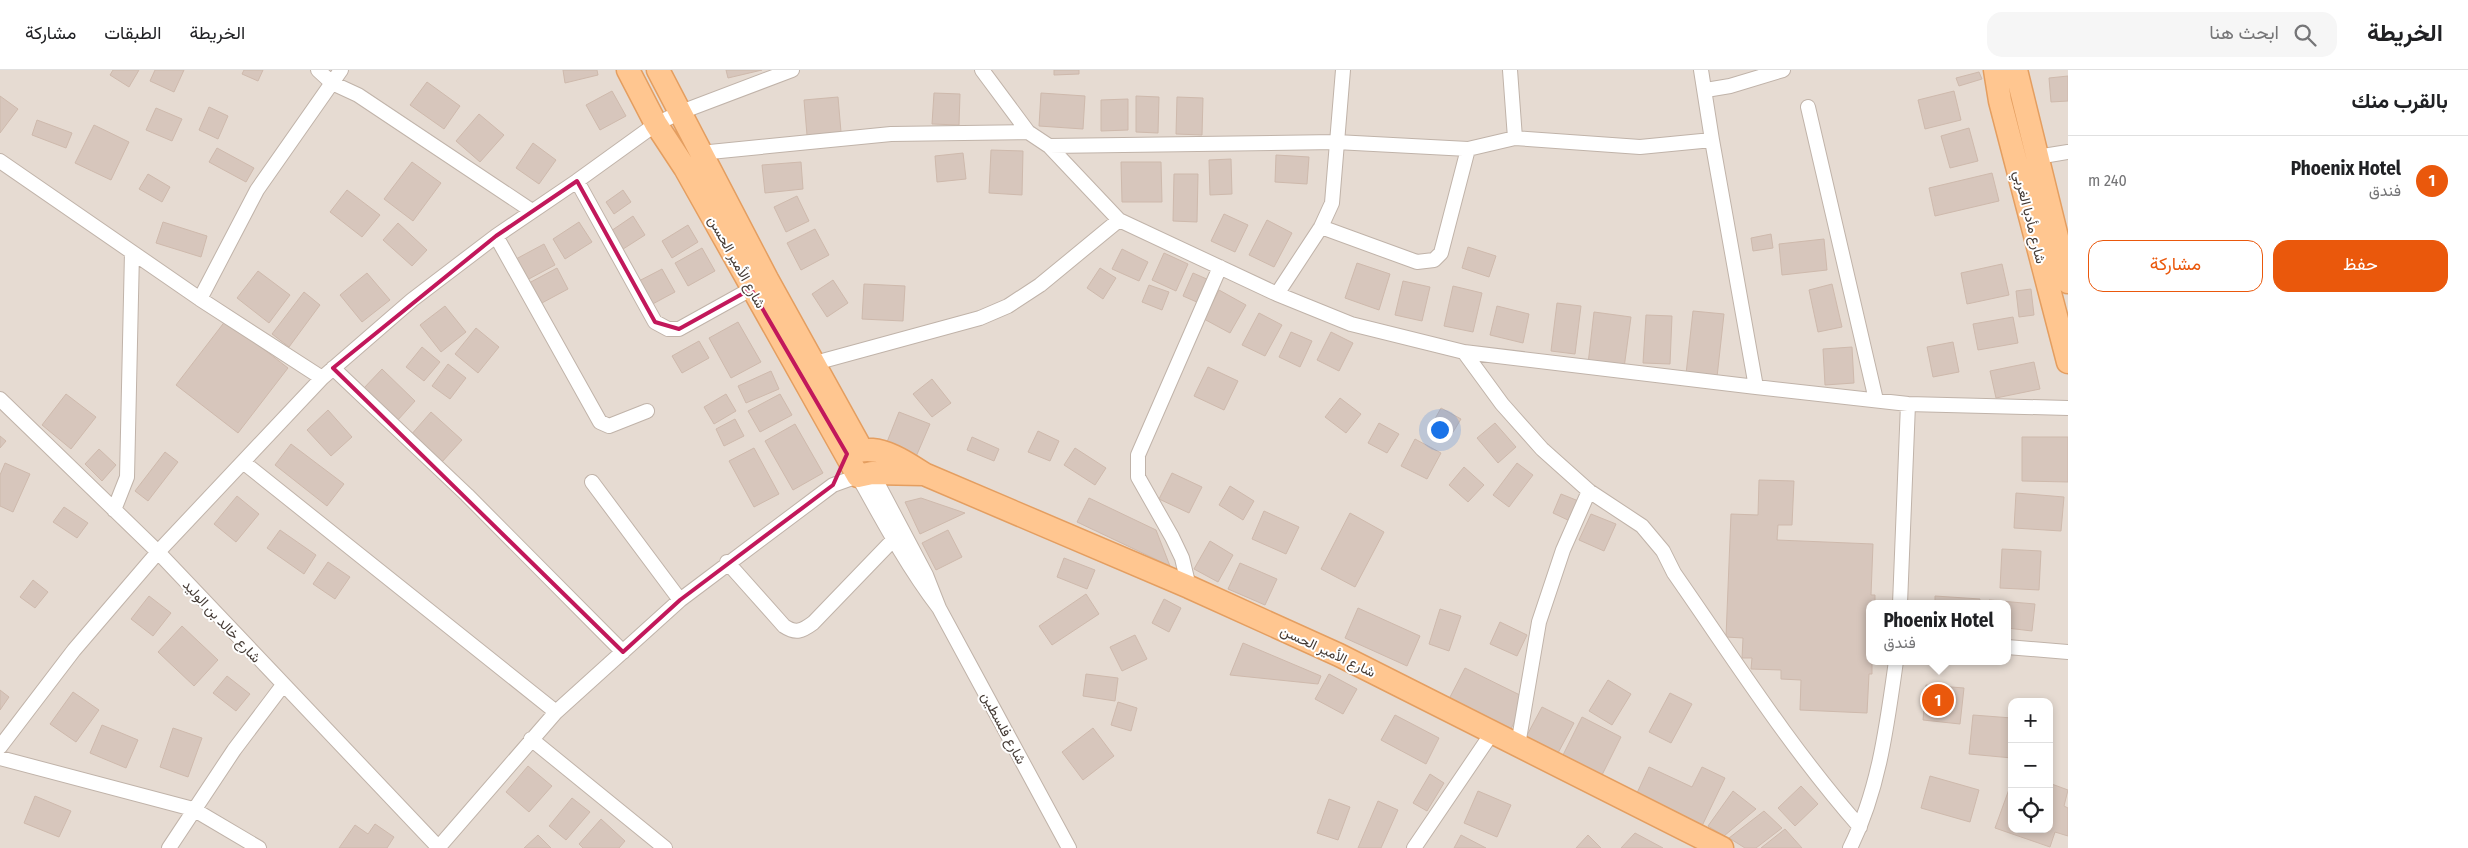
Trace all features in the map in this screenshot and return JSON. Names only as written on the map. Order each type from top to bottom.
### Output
[{"type":"main road","name":"شارع الأمير الحسن","points":[[628,70],[656,124],[685,168],[751,289],[854,451]]},
{"type":"main road","name":"شارع الأمير الحسن","points":[[658,70],[767,279],[815,363],[865,474],[924,474]]},
{"type":"main road","name":"شارع مأدبا الغربي","points":[[1995,70],[2000,101],[2068,362]]},
{"type":"main road","name":"شارع مأدبا الغربي","points":[[2016,70],[2068,282]]},
{"type":"main road","name":"شارع الأمير الحسن","points":[[854,451],[885,453],[924,474],[1190,587],[1339,655],[1722,848]]},
{"type":"street","points":[[318,70],[332,83],[358,96],[532,211]]},
{"type":"street","points":[[200,299],[257,190],[341,70]]},
{"type":"street","points":[[0,747],[74,650],[158,552],[322,378],[412,300],[496,236],[656,124],[681,112],[792,70]]},
{"type":"street","points":[[982,70],[1028,132],[1049,146],[1119,220],[1277,294],[1351,324],[1464,352],[1756,387],[1908,404],[2068,408]]},
{"type":"street","points":[[1277,294],[1320,227],[1332,203],[1343,70]]},
{"type":"street","points":[[1510,70],[1515,138]]},
{"type":"street","points":[[1702,70],[1712,140],[1756,387]]},
{"type":"street","points":[[1706,90],[1730,86],[1783,70]]},
{"type":"street","points":[[1808,107],[1876,400]]},
{"type":"street","points":[[700,153],[891,134],[1028,132]]},
{"type":"street","points":[[1049,146],[1336,142],[1468,149],[1515,138],[1640,147],[1712,140]]},
{"type":"street","points":[[1320,227],[1417,262],[1434,260],[1441,254],[1468,149]]},
{"type":"street","points":[[2037,157],[2068,152]]},
{"type":"street","points":[[0,161],[200,299],[322,378]]},
{"type":"street","points":[[577,181],[655,322],[668,329],[679,329],[751,289]]},
{"type":"street","points":[[815,363],[980,318],[1008,306],[1040,285],[1119,220]]},
{"type":"street","points":[[496,236],[600,422],[609,426],[648,410]]},
{"type":"street","points":[[114,510],[127,477],[132,252]]},
{"type":"street","points":[[1190,587],[1182,558],[1138,476],[1138,455],[1220,267]]},
{"type":"street","points":[[1464,352],[1502,404],[1542,449],[1589,490],[1642,526],[1663,551],[1674,573],[1786,734],[1830,794],[1860,828]]},
{"type":"street","points":[[333,368],[467,495],[623,652]]},
{"type":"street","name":"شارع خالد بن الوليد","points":[[0,399],[158,552],[438,848]]},
{"type":"street","points":[[1900,600],[1908,404]]},
{"type":"street","points":[[833,484],[854,451]]},
{"type":"street","points":[[243,462],[556,712]]},
{"type":"street","points":[[438,848],[556,712],[680,600],[727,562],[833,484],[865,474]]},
{"type":"street","name":"شارع فلسطين","points":[[865,474],[893,540],[918,581],[939,608]]},
{"type":"street","name":"شارع فلسطين","points":[[865,474],[926,575],[939,608],[1068,848]]},
{"type":"street","points":[[592,482],[680,600]]},
{"type":"street","points":[[1518,746],[1539,622],[1563,550],[1589,490]]},
{"type":"street","points":[[727,562],[784,626],[792,631],[802,631],[813,623],[893,540]]},
{"type":"street","points":[[2011,648],[2068,652]]},
{"type":"street","points":[[1850,848],[1860,828],[1873,788],[1884,739],[1895,665]]},
{"type":"street","points":[[169,848],[234,750],[283,685]]},
{"type":"street","points":[[1414,848],[1492,733]]},
{"type":"street","points":[[531,739],[665,848]]},
{"type":"street","points":[[0,758],[193,810],[259,848]]},
{"type":"highlighted area","points":[[577,181],[655,322],[679,329],[751,289],[847,454],[833,485],[680,600],[623,652],[333,368],[496,236]]},
{"type":"shaded area","points":[[0,70],[2068,70],[2068,848],[0,848]]},
{"type":"building","points":[[113,70],[139,70],[129,87],[110,75]]},
{"type":"building","points":[[155,70],[184,70],[174,92],[150,81]]},
{"type":"building","points":[[244,70],[263,70],[258,81],[242,74]]},
{"type":"building","points":[[563,70],[597,70],[598,75],[565,83]]},
{"type":"building","points":[[726,70],[762,70],[728,78]]},
{"type":"building","points":[[1054,70],[1079,70],[1079,74],[1054,75]]},
{"type":"building","points":[[1979,72],[1982,79],[1959,86],[1956,78]]},
{"type":"building","points":[[2068,76],[2068,101],[2051,102],[2049,78]]},
{"type":"building","points":[[427,82],[460,106],[444,129],[410,105]]},
{"type":"building","points":[[612,91],[626,116],[600,130],[586,105]]},
{"type":"building","points":[[1954,91],[1961,120],[1925,129],[1918,100]]},
{"type":"building","points":[[934,93],[960,94],[959,125],[932,124]]},
{"type":"building","points":[[1041,93],[1085,96],[1083,129],[1039,126]]},
{"type":"building","points":[[0,96],[18,109],[0,133]]},
{"type":"building","points":[[1136,96],[1159,97],[1158,133],[1136,132]]},
{"type":"building","points":[[838,97],[841,132],[807,135],[804,100]]},
{"type":"building","points":[[1177,97],[1203,98],[1202,135],[1176,134]]},
{"type":"building","points":[[1128,99],[1128,130],[1101,131],[1101,100]]},
{"type":"building","points":[[209,107],[228,116],[218,139],[199,130]]},
{"type":"building","points":[[156,108],[182,119],[172,141],[146,130]]},
{"type":"building","points":[[479,114],[504,135],[480,162],[456,141]]},
{"type":"building","points":[[37,120],[72,133],[66,148],[32,135]]},
{"type":"building","points":[[94,125],[129,142],[111,180],[75,163]]},
{"type":"building","points":[[1969,128],[1978,161],[1950,168],[1941,136]]},
{"type":"building","points":[[533,143],[556,160],[539,184],[516,168]]},
{"type":"building","points":[[217,148],[254,168],[246,182],[209,162]]},
{"type":"building","points":[[991,150],[1023,151],[1022,195],[989,193]]},
{"type":"building","points":[[963,153],[966,179],[937,182],[935,156]]},
{"type":"building","points":[[1276,155],[1309,157],[1307,184],[1275,182]]},
{"type":"building","points":[[1231,159],[1232,194],[1210,195],[1209,160]]},
{"type":"building","points":[[412,162],[441,183],[413,221],[384,199]]},
{"type":"building","points":[[801,162],[803,189],[765,193],[762,165]]},
{"type":"building","points":[[1121,162],[1161,162],[1162,202],[1122,202]]},
{"type":"building","points":[[1992,173],[1999,201],[1935,216],[1929,188]]},
{"type":"building","points":[[148,174],[170,187],[162,202],[139,189]]},
{"type":"building","points":[[1174,174],[1198,174],[1197,222],[1173,221]]},
{"type":"building","points":[[347,190],[380,215],[362,237],[330,212]]},
{"type":"building","points":[[623,190],[631,202],[614,214],[606,202]]},
{"type":"building","points":[[797,196],[809,221],[786,232],[774,207]]},
{"type":"building","points":[[1224,214],[1248,225],[1235,252],[1211,241]]},
{"type":"building","points":[[633,216],[645,235],[620,251],[608,233]]},
{"type":"building","points":[[1267,220],[1292,233],[1274,267],[1249,255]]},
{"type":"building","points":[[163,222],[207,236],[201,257],[156,243]]},
{"type":"building","points":[[579,222],[592,242],[565,259],[553,239]]},
{"type":"building","points":[[398,223],[427,250],[412,266],[383,240]]},
{"type":"building","points":[[688,225],[698,242],[672,258],[662,241]]},
{"type":"building","points":[[815,229],[829,255],[801,270],[787,243]]},
{"type":"building","points":[[1771,234],[1773,248],[1753,251],[1751,238]]},
{"type":"building","points":[[1824,239],[1827,270],[1782,275],[1779,244]]},
{"type":"building","points":[[544,244],[555,265],[527,280],[516,259]]},
{"type":"building","points":[[1468,247],[1496,256],[1489,277],[1462,268]]},
{"type":"building","points":[[702,248],[715,271],[688,286],[675,263]]},
{"type":"building","points":[[1122,249],[1148,262],[1139,281],[1112,269]]},
{"type":"building","points":[[1164,253],[1188,264],[1176,291],[1152,280]]},
{"type":"building","points":[[1357,263],[1390,274],[1379,310],[1345,298]]},
{"type":"building","points":[[2002,264],[2009,295],[1967,304],[1961,273]]},
{"type":"building","points":[[557,268],[568,289],[540,304],[529,283]]},
{"type":"building","points":[[1100,268],[1116,278],[1103,299],[1087,288]]},
{"type":"building","points":[[662,269],[675,292],[647,307],[635,283]]},
{"type":"building","points":[[258,271],[290,295],[269,323],[237,298]]},
{"type":"building","points":[[367,273],[390,300],[362,322],[340,295]]},
{"type":"building","points":[[1193,273],[1209,280],[1199,303],[1183,296]]},
{"type":"building","points":[[833,280],[848,303],[827,317],[812,294]]},
{"type":"building","points":[[1403,281],[1430,287],[1422,321],[1395,315]]},
{"type":"building","points":[[864,284],[905,286],[903,321],[862,319]]},
{"type":"building","points":[[1832,284],[1842,327],[1818,332],[1809,290]]},
{"type":"building","points":[[1149,285],[1169,292],[1162,310],[1142,302]]},
{"type":"building","points":[[1453,286],[1482,293],[1473,332],[1444,326]]},
{"type":"building","points":[[2031,289],[2034,315],[2019,317],[2016,291]]},
{"type":"building","points":[[1219,290],[1246,305],[1230,333],[1204,319]]},
{"type":"building","points":[[304,292],[320,305],[289,347],[272,334]]},
{"type":"building","points":[[1557,303],[1581,306],[1575,354],[1551,351]]},
{"type":"building","points":[[445,306],[466,332],[441,352],[420,325]]},
{"type":"building","points":[[1497,306],[1529,314],[1523,343],[1490,335]]},
{"type":"building","points":[[1693,311],[1724,314],[1717,377],[1686,374]]},
{"type":"building","points":[[1594,312],[1631,317],[1624,368],[1588,364]]},
{"type":"building","points":[[1259,313],[1282,325],[1265,356],[1242,345]]},
{"type":"building","points":[[1646,315],[1672,316],[1670,364],[1643,363]]},
{"type":"building","points":[[2013,317],[2018,343],[1978,350],[1973,324]]},
{"type":"building","points":[[226,320],[288,368],[238,433],[176,385]]},
{"type":"building","points":[[738,322],[761,362],[731,378],[709,338]]},
{"type":"building","points":[[476,328],[499,347],[478,373],[455,354]]},
{"type":"building","points":[[1291,332],[1312,341],[1300,367],[1279,357]]},
{"type":"building","points":[[1331,332],[1353,343],[1339,371],[1317,360]]},
{"type":"building","points":[[699,341],[709,358],[682,373],[672,356]]},
{"type":"building","points":[[1953,342],[1959,372],[1933,377],[1927,347]]},
{"type":"building","points":[[422,347],[440,362],[424,381],[406,367]]},
{"type":"building","points":[[1852,347],[1854,383],[1825,385],[1823,349]]},
{"type":"building","points":[[2034,362],[2040,389],[1996,398],[1990,371]]},
{"type":"building","points":[[448,364],[466,378],[450,399],[432,386]]},
{"type":"building","points":[[1208,367],[1238,381],[1224,410],[1194,396]]},
{"type":"building","points":[[382,369],[415,401],[397,421],[363,389]]},
{"type":"building","points":[[771,371],[779,389],[746,403],[738,386]]},
{"type":"building","points":[[932,379],[951,403],[932,417],[913,394]]},
{"type":"building","points":[[66,394],[96,417],[71,449],[42,425]]},
{"type":"building","points":[[726,394],[736,411],[714,424],[704,407]]},
{"type":"building","points":[[780,394],[792,415],[760,432],[748,411]]},
{"type":"building","points":[[1340,398],[1361,414],[1346,433],[1325,417]]},
{"type":"building","points":[[1441,408],[1461,419],[1450,437],[1431,426]]},
{"type":"building","points":[[328,410],[352,437],[331,456],[307,430]]},
{"type":"building","points":[[431,412],[462,440],[441,463],[410,436]]},
{"type":"building","points":[[899,412],[930,424],[915,459],[885,447]]},
{"type":"building","points":[[735,419],[744,436],[724,446],[716,429]]},
{"type":"building","points":[[1379,423],[1399,434],[1387,453],[1368,443]]},
{"type":"building","points":[[1495,423],[1516,447],[1498,463],[1477,438]]},
{"type":"building","points":[[795,424],[823,473],[793,490],[765,441]]},
{"type":"building","points":[[1038,431],[1059,441],[1050,461],[1028,452]]},
{"type":"building","points":[[0,436],[6,441],[0,448]]},
{"type":"building","points":[[972,437],[999,449],[994,461],[967,450]]},
{"type":"building","points":[[2022,437],[2068,437],[2068,482],[2022,481]]},
{"type":"building","points":[[1415,439],[1441,453],[1427,479],[1401,466]]},
{"type":"building","points":[[291,444],[344,484],[327,506],[275,465]]},
{"type":"building","points":[[754,448],[779,494],[754,507],[729,461]]},
{"type":"building","points":[[1075,448],[1106,468],[1095,485],[1064,465]]},
{"type":"building","points":[[99,449],[116,465],[102,481],[85,464]]},
{"type":"building","points":[[165,452],[178,462],[148,501],[135,491]]},
{"type":"building","points":[[5,463],[30,474],[13,512],[0,506],[0,475]]},
{"type":"building","points":[[1517,463],[1533,475],[1509,507],[1493,495]]},
{"type":"building","points":[[1464,467],[1484,485],[1468,502],[1449,485]]},
{"type":"building","points":[[1172,473],[1202,487],[1189,513],[1159,499]]},
{"type":"building","points":[[1759,480],[1794,481],[1792,525],[1778,525],[1777,540],[1873,544],[1871,595],[1875,595],[1875,600],[1866,600],[1866,665],[1872,665],[1872,674],[1869,674],[1867,713],[1800,710],[1801,680],[1781,679],[1781,670],[1751,669],[1752,658],[1742,658],[1743,638],[1726,637],[1731,514],[1758,515]]},
{"type":"building","points":[[1230,486],[1254,501],[1243,520],[1219,505]]},
{"type":"building","points":[[2016,493],[2064,497],[2061,531],[2014,528]]},
{"type":"building","points":[[1561,494],[1581,502],[1572,522],[1553,513]]},
{"type":"building","points":[[237,496],[259,514],[236,542],[214,524]]},
{"type":"building","points":[[921,498],[965,513],[920,534],[905,502]]},
{"type":"building","points":[[1089,498],[1156,530],[1170,566],[1077,522]]},
{"type":"building","points":[[64,507],[88,523],[77,538],[53,522]]},
{"type":"building","points":[[1264,511],[1299,527],[1286,554],[1252,539]]},
{"type":"building","points":[[1350,513],[1384,532],[1355,587],[1321,569]]},
{"type":"building","points":[[1591,514],[1616,524],[1604,551],[1579,540]]},
{"type":"building","points":[[280,530],[316,555],[304,574],[267,548]]},
{"type":"building","points":[[948,530],[962,557],[936,570],[922,543]]},
{"type":"building","points":[[1210,541],[1233,555],[1218,582],[1194,569]]},
{"type":"building","points":[[2002,549],[2041,551],[2039,590],[2000,588]]},
{"type":"building","points":[[1064,558],[1095,570],[1087,589],[1057,577]]},
{"type":"building","points":[[328,562],[350,577],[335,599],[313,584]]},
{"type":"building","points":[[1240,563],[1277,579],[1265,605],[1228,589]]},
{"type":"building","points":[[33,580],[48,592],[35,608],[20,597]]},
{"type":"building","points":[[1086,594],[1099,614],[1052,645],[1039,626]]},
{"type":"building","points":[[149,596],[171,613],[153,636],[131,619]]},
{"type":"building","points":[[1935,596],[1980,599],[1980,600],[1935,600]]},
{"type":"building","points":[[1164,599],[1181,608],[1169,632],[1152,623]]},
{"type":"building","points":[[2011,602],[2035,604],[2032,631],[2011,628]]},
{"type":"building","points":[[1358,608],[1420,636],[1407,666],[1345,638]]},
{"type":"building","points":[[1440,609],[1461,616],[1449,651],[1429,644]]},
{"type":"building","points":[[1500,622],[1527,635],[1517,656],[1490,644]]},
{"type":"building","points":[[182,626],[218,660],[194,686],[158,652]]},
{"type":"building","points":[[1135,635],[1147,659],[1122,671],[1110,647]]},
{"type":"building","points":[[1243,643],[1321,676],[1318,684],[1230,675]]},
{"type":"building","points":[[1465,668],[1526,698],[1510,731],[1448,701]]},
{"type":"building","points":[[1086,674],[1118,678],[1115,701],[1083,696]]},
{"type":"building","points":[[1329,674],[1357,689],[1343,714],[1315,699]]},
{"type":"building","points":[[227,676],[250,694],[236,711],[213,693]]},
{"type":"building","points":[[1608,680],[1631,694],[1612,725],[1589,711]]},
{"type":"building","points":[[1926,685],[1964,688],[1960,724],[1923,720]]},
{"type":"building","points":[[0,690],[9,697],[0,710]]},
{"type":"building","points":[[73,692],[99,710],[76,742],[50,724]]},
{"type":"building","points":[[1670,693],[1692,704],[1671,743],[1649,732]]},
{"type":"building","points":[[1118,702],[1137,708],[1131,731],[1111,725]]},
{"type":"building","points":[[1542,707],[1574,723],[1558,753],[1526,737]]},
{"type":"building","points":[[1395,715],[1439,738],[1426,764],[1381,740]]},
{"type":"building","points":[[1973,715],[2008,718],[2008,758],[1969,754]]},
{"type":"building","points":[[1582,717],[1621,737],[1602,775],[1563,755]]},
{"type":"building","points":[[102,725],[138,740],[126,768],[90,753]]},
{"type":"building","points":[[173,728],[202,738],[188,777],[160,767]]},
{"type":"building","points":[[1093,728],[1114,756],[1083,780],[1062,752]]},
{"type":"building","points":[[528,766],[552,786],[529,812],[506,792]]},
{"type":"building","points":[[1649,767],[1692,787],[1702,767],[1725,778],[1702,826],[1637,793]]},
{"type":"building","points":[[1430,774],[1444,783],[1427,811],[1413,803]]},
{"type":"building","points":[[1930,776],[1979,790],[1970,822],[1921,808]]},
{"type":"building","points":[[2053,784],[2068,790],[2064,806],[2068,808],[2068,836],[2055,832],[2050,847],[2009,833],[2053,833]]},
{"type":"building","points":[[1801,786],[1818,804],[1795,826],[1778,808]]},
{"type":"building","points":[[1478,791],[1511,805],[1497,837],[1464,823]]},
{"type":"building","points":[[1733,791],[1756,809],[1724,836],[1708,826]]},
{"type":"building","points":[[2008,792],[2008,832],[1995,828]]},
{"type":"building","points":[[35,796],[71,811],[59,837],[24,823]]},
{"type":"building","points":[[572,798],[590,812],[566,840],[549,826]]},
{"type":"building","points":[[1329,799],[1350,807],[1338,840],[1317,833]]},
{"type":"building","points":[[1378,801],[1398,810],[1381,848],[1358,848]]},
{"type":"building","points":[[1764,811],[1782,828],[1756,848],[1745,848],[1729,838]]},
{"type":"building","points":[[601,819],[625,841],[619,848],[583,848],[579,844]]},
{"type":"building","points":[[375,824],[394,837],[387,848],[339,848],[355,825],[368,834]]},
{"type":"building","points":[[1785,829],[1802,848],[1761,848]]},
{"type":"building","points":[[1635,833],[1663,848],[1621,848]]},
{"type":"building","points":[[538,835],[551,848],[524,848]]},
{"type":"building","points":[[1461,835],[1486,848],[1454,848]]},
{"type":"building","points":[[1588,835],[1601,848],[1576,848]]},
{"type":"place","name":"Phoenix Hotel","points":[[1938,700]]}]
